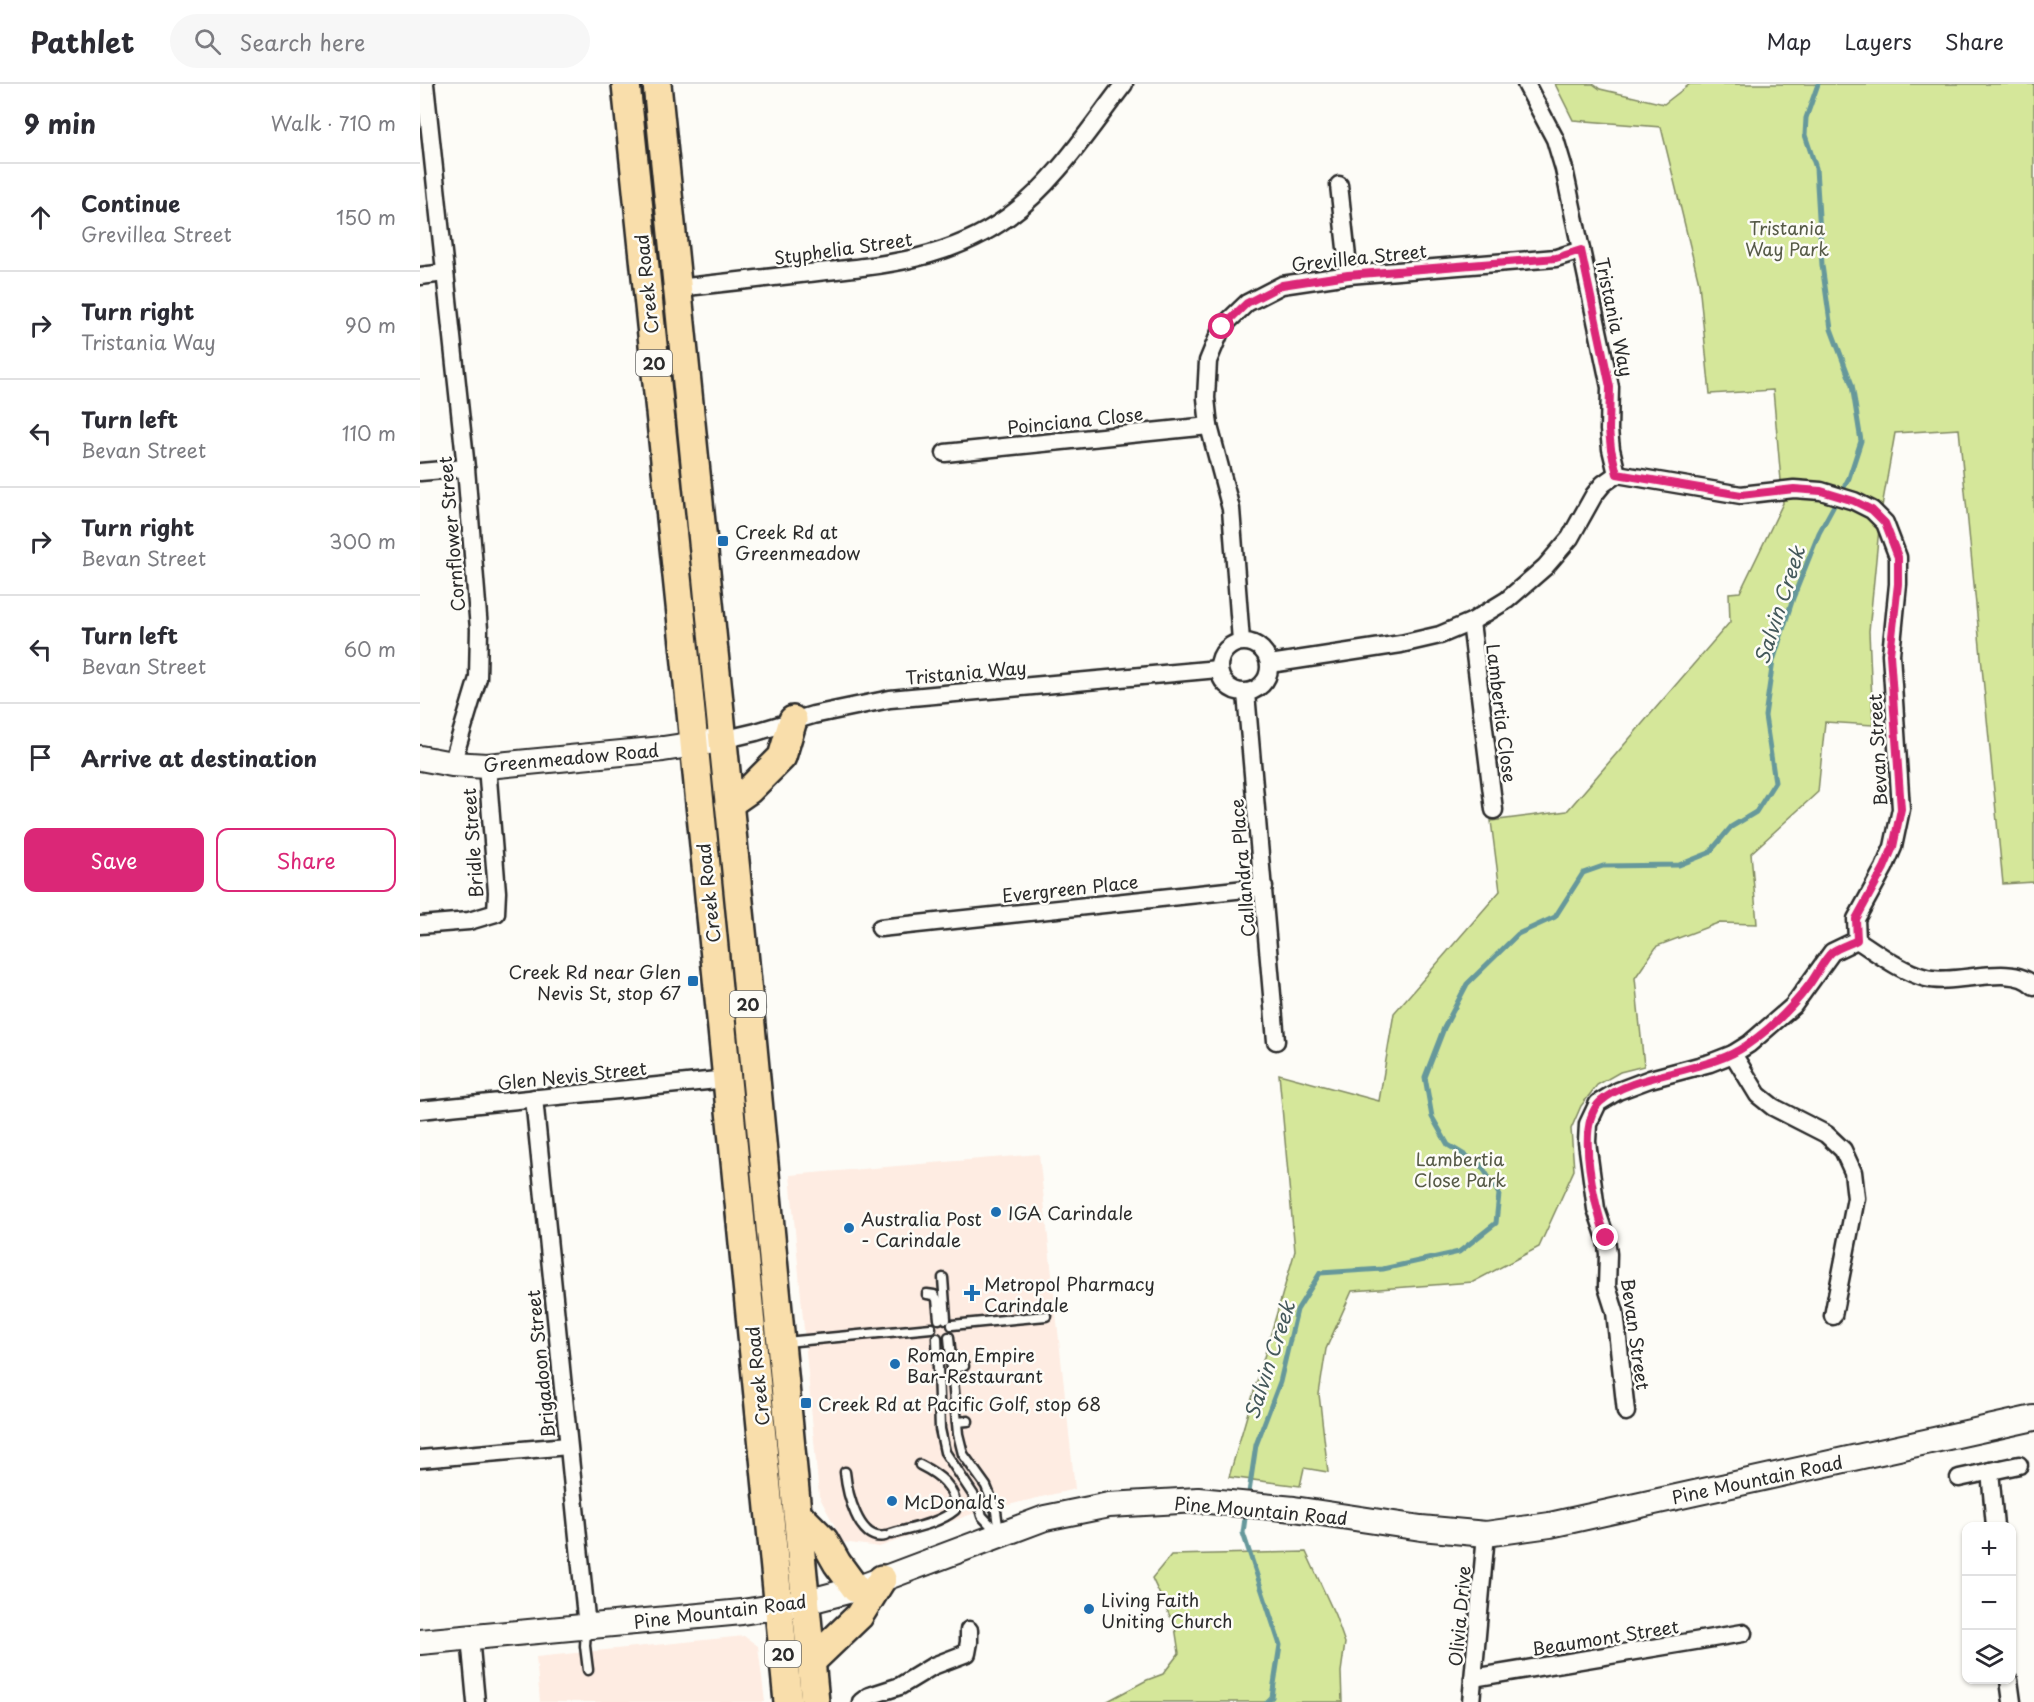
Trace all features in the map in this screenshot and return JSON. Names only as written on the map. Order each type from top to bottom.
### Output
[{"type":"main road","name":"Creek Road","points":[[626,84],[788,1702]]},
{"type":"main road","name":"Creek Road","points":[[657,84],[815,1702]]},
{"type":"main road","points":[[729,804],[749,790],[782,757],[793,720]]},
{"type":"main road","points":[[797,1513],[824,1540],[856,1589]]},
{"type":"main road","points":[[811,1662],[859,1616],[882,1579]]},
{"type":"street","name":"Cornflower Street","points":[[425,84],[466,468],[479,629],[478,678],[452,764]]},
{"type":"street","name":"Styphelia Street","points":[[678,288],[887,265],[930,255],[979,236],[1009,217],[1046,184],[1124,84]]},
{"type":"street","name":"Tristania Way","points":[[1526,84],[1555,139],[1564,169],[1610,387],[1609,430],[1617,474]]},
{"type":"street","points":[[1339,185],[1348,275]]},
{"type":"street","name":"Grevillea Street","points":[[1241,642],[1231,508],[1209,426],[1206,399],[1208,361],[1222,327],[1247,303],[1282,285],[1348,275],[1556,258],[1581,250]]},
{"type":"street","points":[[420,276],[446,273]]},
{"type":"street","name":"Poinciana Close","points":[[945,453],[1209,426]]},
{"type":"street","points":[[420,472],[466,468]]},
{"type":"street","points":[[1270,664],[1401,644],[1440,635],[1471,622],[1507,600],[1545,567],[1570,538],[1594,495],[1603,484],[1617,474]]},
{"type":"street","name":"Bevan Street","points":[[1617,474],[1741,495],[1794,489],[1821,491],[1854,501],[1872,510],[1885,523],[1898,557],[1898,584],[1890,654],[1901,809],[1893,847],[1856,919],[1857,940],[1832,952],[1793,1006],[1749,1044],[1733,1054],[1618,1091],[1598,1103],[1588,1124],[1587,1142],[1596,1209],[1606,1238],[1607,1287],[1615,1312],[1626,1412]]},
{"type":"street","name":"Lambertia Close","points":[[1471,622],[1494,810]]},
{"type":"street","points":[[1241,642],[1251,642],[1260,647],[1267,655],[1270,664],[1269,674],[1264,684],[1246,693],[1227,686],[1221,679],[1218,669],[1224,651],[1241,642]]},
{"type":"street","name":"Tristania Way","points":[[722,740],[833,710],[890,699],[1218,669]]},
{"type":"street","name":"Callandra Place","points":[[1246,693],[1276,1041]]},
{"type":"street","name":"Greenmeadow Road","points":[[420,758],[452,764],[487,766],[722,740]]},
{"type":"street","name":"Bridle Street","points":[[420,925],[469,921],[496,913],[497,892],[487,766]]},
{"type":"street","name":"Evergreen Place","points":[[880,928],[1264,887]]},
{"type":"street","points":[[1857,940],[1902,969],[1928,979],[2014,975],[2034,986]]},
{"type":"street","points":[[1733,1054],[1758,1095],[1773,1107],[1826,1134],[1843,1150],[1853,1172],[1856,1198],[1833,1316]]},
{"type":"street","name":"Glen Nevis Street","points":[[420,1110],[727,1079]]},
{"type":"street","name":"Brigadoon Street","points":[[534,1098],[587,1627]]},
{"type":"street","name":"Pine Mountain Road","points":[[420,1642],[587,1627],[806,1602],[856,1589],[1045,1518],[1087,1508],[1198,1500],[1294,1509],[1421,1528],[1486,1534],[1550,1525],[2034,1418]]},
{"type":"street","points":[[420,1459],[568,1446]]},
{"type":"street","points":[[1959,1478],[2019,1466]]},
{"type":"street","points":[[1990,1471],[1995,1522]]},
{"type":"street","name":"Olivia Drive","points":[[1471,1702],[1486,1534]]},
{"type":"street","points":[[861,1702],[869,1696],[900,1686],[933,1666],[967,1653],[969,1630]]},
{"type":"street","name":"Beaumont Street","points":[[1473,1678],[1743,1633]]},
{"type":"street","points":[[470,1637],[476,1702]]},
{"type":"street","points":[[2010,1684],[2012,1702]]},
{"type":"lane","points":[[943,1278],[946,1321]]},
{"type":"lane","points":[[927,1294],[934,1295],[937,1299],[946,1321]]},
{"type":"lane","points":[[946,1321],[1046,1316]]},
{"type":"lane","points":[[780,1343],[932,1328]]},
{"type":"lane","points":[[949,1337],[957,1422],[963,1454],[986,1486],[996,1511],[999,1535]]},
{"type":"lane","points":[[937,1338],[940,1429],[945,1452],[978,1502],[982,1516],[999,1535]]},
{"type":"lane","points":[[952,1368],[964,1366]]},
{"type":"lane","points":[[957,1422],[968,1421]]},
{"type":"lane","points":[[845,1473],[847,1491],[866,1532],[878,1538],[923,1525],[955,1510],[956,1501],[950,1487],[934,1472],[920,1465]]},
{"type":"lane","points":[[587,1627],[585,1646],[588,1670]]},
{"type":"shaded area","points":[[1039,1154],[1075,1489],[975,1513],[879,1547],[843,1542],[819,1496],[790,1175]]},
{"type":"shaded area","points":[[744,1636],[758,1646],[765,1702],[540,1702],[536,1657]]},
{"type":"green space","points":[[1555,84],[1593,84],[1600,89],[1664,104],[1690,84],[2034,84],[2034,882],[2003,884],[1959,429],[1895,433],[1880,518],[1869,631],[1873,725],[1825,722],[1818,792],[1751,853],[1757,924],[1718,923],[1657,946],[1635,978],[1644,1066],[1620,1072],[1597,1085],[1581,1106],[1571,1129],[1574,1170],[1539,1247],[1473,1282],[1352,1291],[1326,1349],[1319,1394],[1328,1472],[1304,1468],[1300,1486],[1229,1477],[1295,1251],[1279,1074],[1379,1101],[1394,1013],[1500,891],[1491,821],[1567,811],[1730,622],[1729,593],[1740,592],[1783,503],[1773,390],[1710,394],[1699,283],[1661,127],[1573,120]]},
{"type":"green space","points":[[1306,1552],[1335,1615],[1345,1643],[1341,1672],[1342,1702],[1106,1702],[1163,1674],[1179,1653],[1175,1627],[1152,1578],[1171,1555]]},
{"type":"waterway","name":"Salvin Creek","points":[[1248,1499],[1256,1445],[1280,1382],[1297,1310],[1320,1273],[1383,1269],[1459,1252],[1496,1223],[1499,1194],[1481,1165],[1448,1145],[1432,1117],[1425,1077],[1444,1028],[1467,984],[1518,934],[1555,917],[1583,873],[1603,866],[1679,865],[1709,853],[1731,827],[1756,812],[1775,782],[1765,716],[1773,661],[1793,598],[1819,533],[1849,478],[1861,441],[1852,385],[1831,329],[1822,265],[1816,168],[1805,135],[1806,118],[1818,84]]},
{"type":"waterway","name":"Salvin Creek","points":[[1246,1511],[1243,1533],[1280,1645],[1272,1697],[1267,1702]]},
{"type":"place","name":"Creek Rd at Greenmeadow","points":[[723,541]]},
{"type":"place","name":"Creek Rd near Glen Nevis St, stop 67","points":[[693,981]]},
{"type":"place","name":"IGA Carindale","points":[[996,1212]]},
{"type":"place","name":"Australia Post - Carindale","points":[[849,1228]]},
{"type":"place","name":"Metropol Pharmacy Carindale","points":[[972,1293]]},
{"type":"place","name":"Roman Empire Bar-Restaurant","points":[[895,1364]]},
{"type":"place","name":"Creek Rd at Pacific Golf, stop 68","points":[[806,1403]]},
{"type":"place","name":"McDonald's","points":[[892,1501]]},
{"type":"place","name":"Living Faith Uniting Church","points":[[1089,1609]]},
{"type":"route","points":[[1222,327],[1247,303],[1282,285],[1348,275],[1556,258],[1581,250],[1610,387],[1609,430],[1617,474],[1741,495],[1794,489],[1821,491],[1854,501],[1872,510],[1885,523],[1898,557],[1898,584],[1890,654],[1901,809],[1893,847],[1856,919],[1857,940],[1832,952],[1793,1006],[1749,1044],[1733,1054],[1710,1063],[1650,1079],[1618,1091],[1598,1103],[1588,1124],[1587,1142],[1596,1209],[1606,1238]]},
{"type":"park label","name":"Tristania Way Park","points":[[1787,237]]},
{"type":"park label","name":"Lambertia Close Park","points":[[1460,1168]]}]
